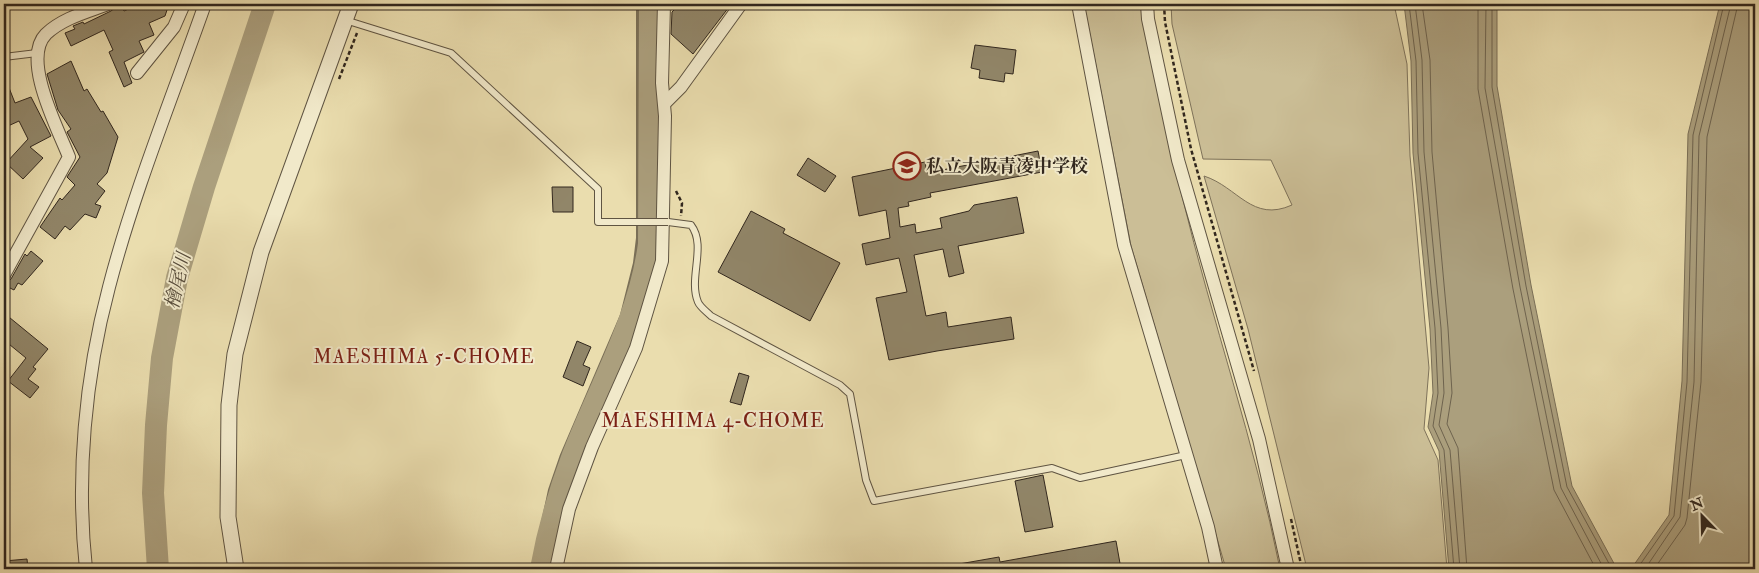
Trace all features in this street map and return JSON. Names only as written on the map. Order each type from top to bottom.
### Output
[{"type":"street","points":[[4,275],[69,157],[47,103],[37,68],[37,53],[45,35],[62,22],[108,4]]},
{"type":"street","points":[[137,73],[174,27],[184,4]]},
{"type":"street","points":[[86,569],[82,484],[90,385],[108,289],[141,186],[205,4]]},
{"type":"street","points":[[236,569],[228,516],[229,404],[235,354],[261,252],[353,22],[351,4]]},
{"type":"street","points":[[556,569],[569,510],[592,447],[636,348],[662,261],[665,103],[662,83],[664,4]]},
{"type":"street","points":[[665,103],[681,87],[741,4]]},
{"type":"street","points":[[1078,4],[1124,245],[1208,527],[1217,569]]},
{"type":"street","points":[[1147,4],[1148,19],[1178,160],[1259,439],[1288,569]]},
{"type":"lane","points":[[353,22],[451,53],[598,190],[598,222],[668,222],[692,225],[696,231],[697,258],[694,283],[698,303],[711,316],[840,384],[850,394],[866,480],[874,501],[1052,468],[1080,478],[1186,455]]},
{"type":"lane","points":[[4,57],[37,53]]},
{"type":"path","points":[[1164,4],[1165,22],[1191,149],[1239,313],[1256,380]]},
{"type":"path","points":[[338,84],[353,22]]},
{"type":"path","points":[[1290,513],[1302,569]]},
{"type":"shaded area","points":[[1084,4],[1143,4],[1165,125],[1176,172],[1206,289],[1246,429],[1280,569],[1226,569],[1131,246]]},
{"type":"shaded area","points":[[1171,4],[1394,4],[1407,64],[1410,156],[1429,368],[1424,429],[1438,460],[1447,569],[1307,569],[1248,329],[1204,176],[1216,181],[1256,207],[1266,210],[1292,205],[1271,160],[1203,159],[1172,24]]},
{"type":"water","points":[[1404,4],[1497,4],[1497,86],[1531,285],[1572,486],[1617,569],[1449,569],[1439,451],[1428,427],[1433,393],[1430,329],[1413,153],[1411,61]]},
{"type":"water","points":[[1720,4],[1755,4],[1755,569],[1631,569],[1669,515],[1682,381],[1688,134]]},
{"type":"building","points":[[120,4],[124,11],[140,4],[169,4],[165,16],[149,23],[154,35],[139,41],[144,52],[124,62],[132,83],[124,87],[109,52],[113,50],[104,30],[71,46],[65,33],[75,29],[73,26],[83,22],[84,24],[111,11]]},
{"type":"building","points":[[672,4],[725,4],[729,7],[693,54],[671,34],[672,12],[675,9]]},
{"type":"building","points":[[975,45],[1016,50],[1013,74],[1005,73],[1004,82],[979,78],[980,70],[971,68]]},
{"type":"building","points":[[71,61],[84,91],[87,89],[101,112],[103,111],[118,137],[107,173],[97,184],[105,191],[95,204],[101,206],[96,218],[85,214],[70,230],[65,226],[55,239],[40,227],[60,198],[62,200],[75,185],[67,177],[80,157],[67,132],[71,129],[58,110],[47,74]]},
{"type":"building","points":[[4,75],[15,103],[31,97],[51,136],[30,147],[43,158],[23,179],[6,163],[28,139],[19,121],[8,126],[4,118]]},
{"type":"building","points":[[1038,151],[1042,172],[930,193],[931,197],[908,202],[909,206],[898,208],[900,227],[915,224],[916,233],[942,228],[940,218],[969,211],[974,205],[1017,197],[1024,233],[958,246],[964,273],[949,277],[943,249],[914,255],[926,316],[946,312],[948,327],[1011,317],[1014,339],[889,360],[876,298],[907,292],[899,258],[866,265],[862,244],[890,238],[886,210],[859,216],[852,177],[925,162],[927,173]]},
{"type":"building","points":[[808,158],[836,176],[825,192],[797,175]]},
{"type":"building","points":[[552,187],[573,187],[573,212],[553,212]]},
{"type":"building","points":[[751,211],[785,229],[783,233],[840,263],[810,321],[718,272]]},
{"type":"building","points":[[31,251],[43,261],[22,285],[18,283],[14,290],[4,285],[11,279],[25,254],[27,256]]},
{"type":"building","points":[[4,313],[48,349],[33,367],[36,369],[28,379],[39,387],[30,398],[8,381],[26,358],[4,340]]},
{"type":"building","points":[[577,341],[591,347],[583,365],[590,368],[583,386],[563,377]]},
{"type":"building","points":[[739,373],[749,376],[741,405],[730,402]]},
{"type":"building","points":[[1043,475],[1053,527],[1025,532],[1015,481]]},
{"type":"building","points":[[1116,541],[1121,569],[960,569],[959,564],[999,557],[1000,562]]},
{"type":"building","points":[[27,559],[28,569],[4,569],[4,561]]},
{"type":"waterway","name":"檜尾川","points":[[158,569],[153,493],[156,425],[162,358],[177,278],[204,187],[265,4]]},
{"type":"waterway","points":[[533,569],[550,490],[562,455],[622,315],[635,263],[638,238],[638,4]]},
{"type":"waterway","points":[[541,569],[551,526],[568,469],[628,325],[644,272],[649,244],[650,4]]},
{"type":"place","name":"私立大阪青凌中学校","points":[[907,166]]},
{"type":"district","name":"MAESHIMA 5-CHOME","points":[[424,357]]},
{"type":"district","name":"MAESHIMA 4-CHOME","points":[[713,421]]}]
